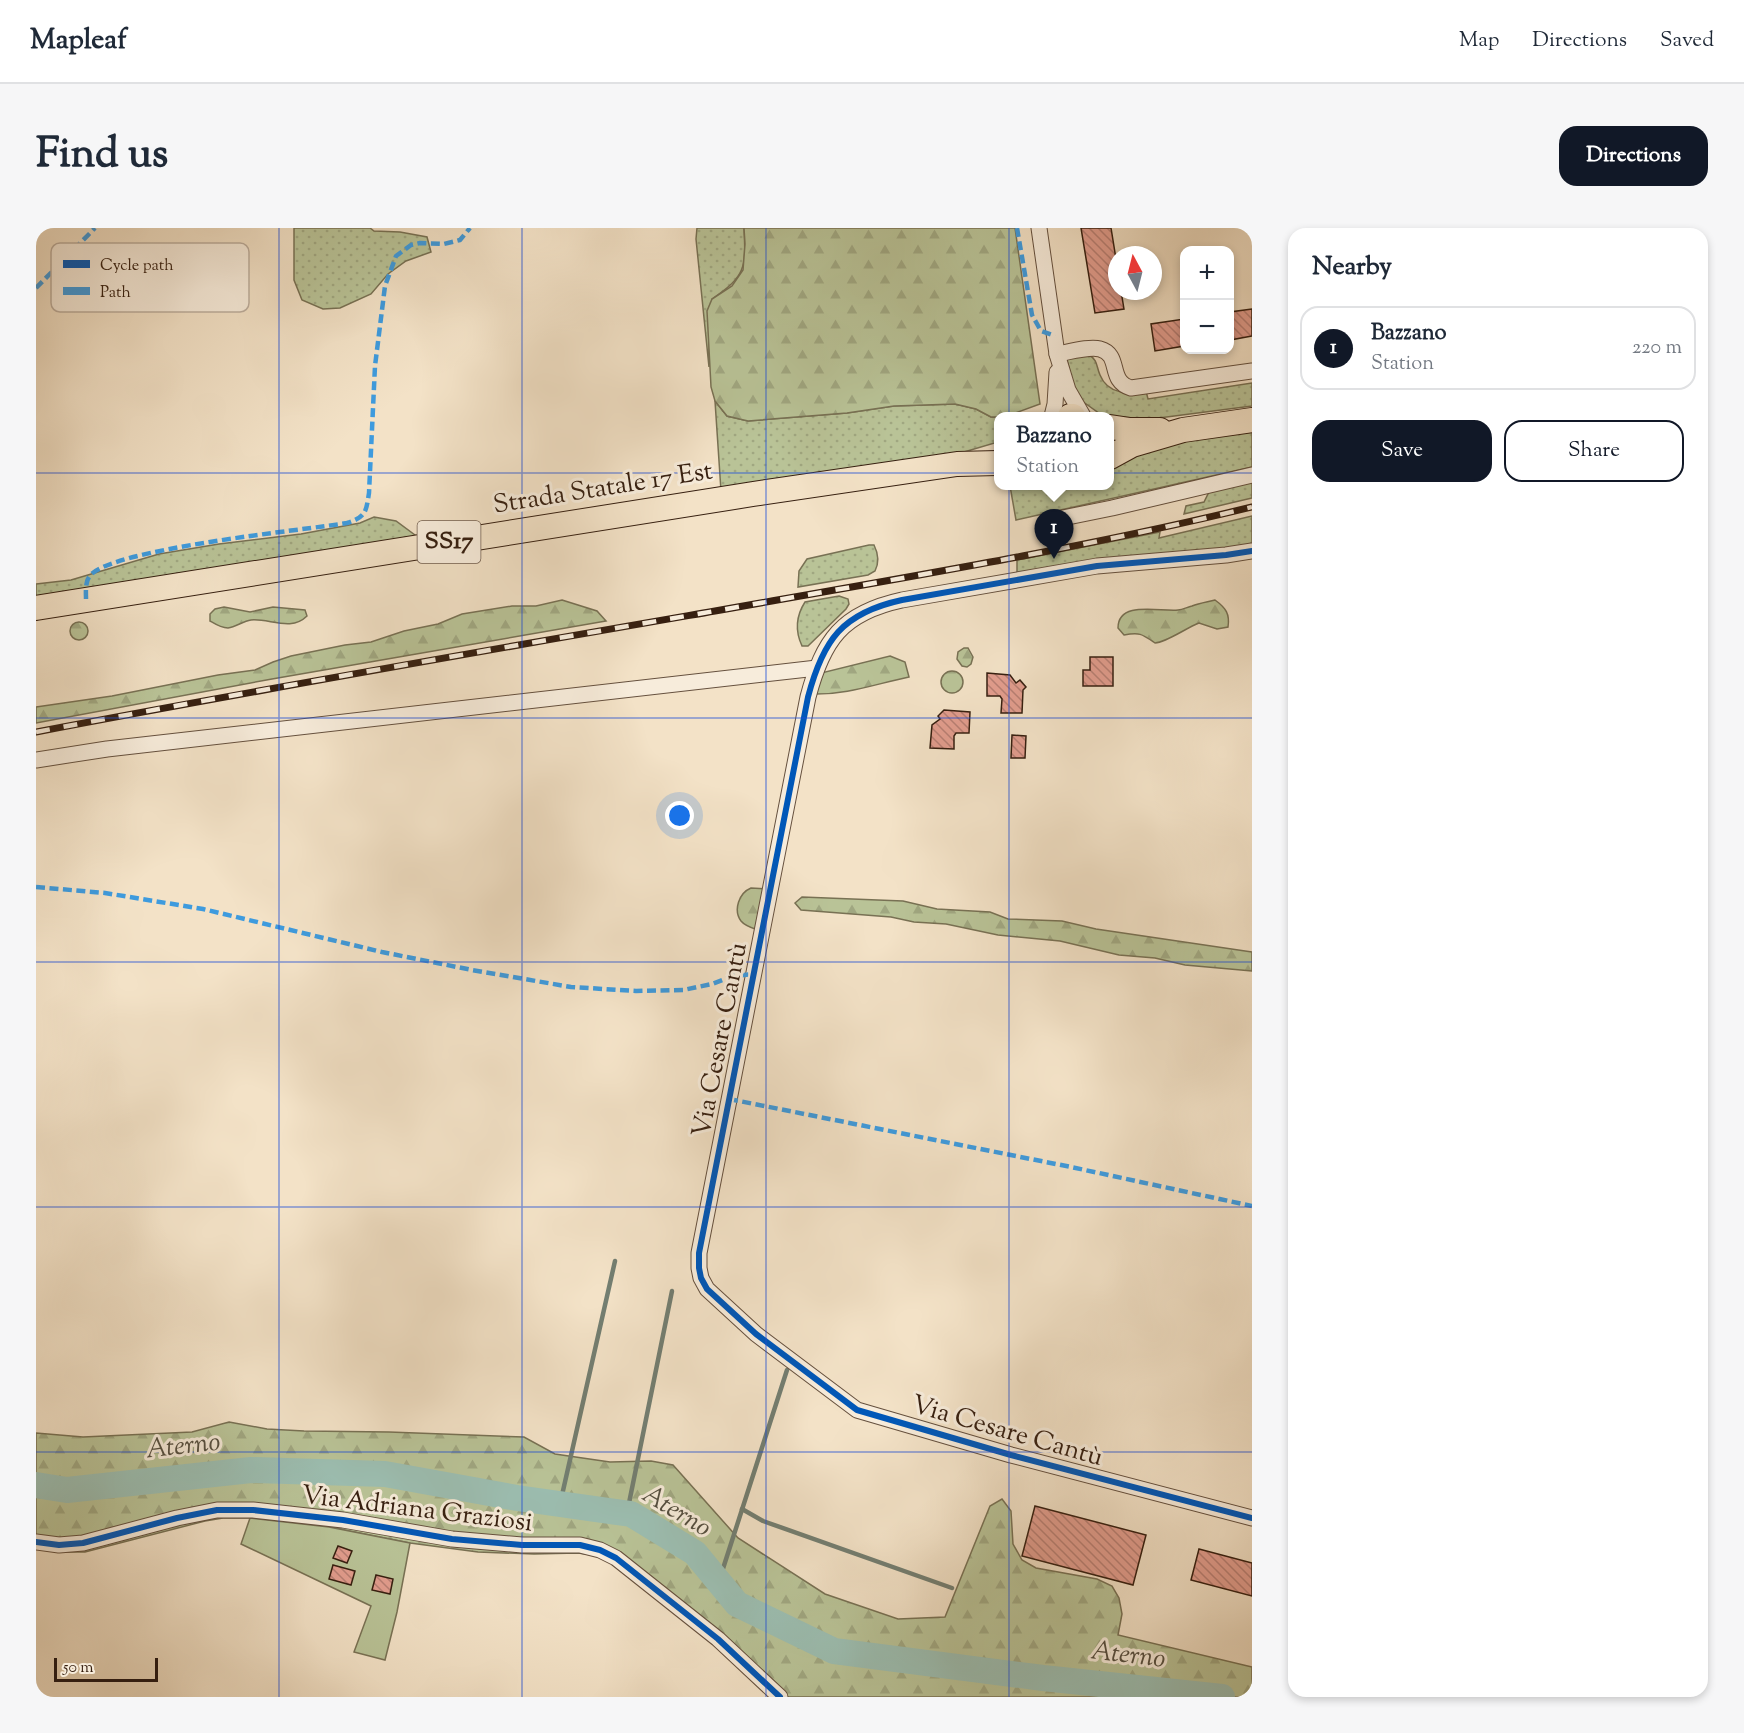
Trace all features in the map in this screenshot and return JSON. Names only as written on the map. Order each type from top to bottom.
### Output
[{"type":"main road","points":[[1114,455],[1132,445],[1183,430],[1252,420]]},
{"type":"main road","points":[[1114,427],[1183,430]]},
{"type":"main road","name":"Strada Statale 17 Est","points":[[957,464],[994,453]]},
{"type":"main road","name":"Strada Statale 17 Est","points":[[39,607],[753,494],[957,464],[994,463]]},
{"type":"street","points":[[1039,228],[1057,354],[1057,391],[1053,412]]},
{"type":"street","points":[[1057,354],[1097,348],[1104,350],[1113,360],[1119,381],[1131,388],[1252,370]]},
{"type":"street","points":[[1057,354],[1068,390],[1080,412]]},
{"type":"street","points":[[1053,520],[1252,475]]},
{"type":"street","name":"Via Cesare Cantù","points":[[1252,551],[1097,566],[889,603],[859,614],[844,626],[828,646],[816,668],[808,697],[699,1253],[701,1278],[707,1289],[756,1335],[857,1410],[1011,1455],[1252,1518]]},
{"type":"street","points":[[36,760],[143,745],[816,668]]},
{"type":"street","name":"Via Adriana Graziosi","points":[[36,1542],[59,1545],[83,1543],[217,1510],[253,1510],[343,1520],[452,1539],[522,1545],[580,1545],[600,1550],[616,1558],[718,1640],[780,1697]]},
{"type":"green space","points":[[294,228],[370,228],[374,231],[400,232],[427,237],[431,252],[406,261],[388,274],[371,294],[340,308],[323,309],[302,300],[294,280]]},
{"type":"green space","points":[[697,228],[744,228],[745,253],[742,270],[732,284],[712,299],[709,367],[696,239]]},
{"type":"green space","points":[[744,228],[1015,228],[1040,404],[1018,412],[994,412],[994,417],[976,409],[955,404],[894,406],[847,413],[748,421],[727,416],[715,401],[711,387],[707,311],[712,299],[732,286],[743,270]]},
{"type":"green space","points":[[1089,355],[1095,361],[1100,375],[1108,386],[1120,392],[1146,391],[1148,399],[1252,383],[1252,406],[1151,419],[1114,417],[1114,412],[1097,412],[1082,401],[1075,392],[1067,360]]},
{"type":"green space","points":[[715,401],[727,416],[748,421],[847,413],[894,406],[955,404],[976,409],[994,417],[994,443],[964,452],[721,491]]},
{"type":"green space","points":[[1252,425],[1252,467],[1016,520],[1011,490],[1114,490],[1114,459]]},
{"type":"green space","points":[[1252,481],[1252,498],[1184,514],[1186,506],[1204,502],[1209,492]]},
{"type":"green space","points":[[1252,516],[1252,545],[1017,575],[1017,560],[1160,532],[1159,538]]},
{"type":"green space","points":[[374,517],[396,521],[419,538],[36,596],[36,584],[71,580],[159,554],[301,534],[360,523]]},
{"type":"green space","points":[[874,545],[876,551],[875,571],[868,575],[798,587],[799,571],[807,559]]},
{"type":"green space","points":[[839,596],[848,599],[849,604],[846,609],[808,646],[802,646],[798,635],[798,624],[805,602]]},
{"type":"green space","points":[[562,600],[597,611],[606,621],[36,723],[36,707],[112,696],[255,670],[291,656],[371,642],[404,631],[438,624],[462,614],[512,606],[536,606]]},
{"type":"green space","points":[[1215,600],[1226,612],[1228,627],[1217,629],[1199,623],[1155,643],[1141,634],[1124,635],[1118,628],[1120,619],[1132,611],[1141,609],[1180,610]]},
{"type":"green space","points":[[224,607],[250,612],[273,607],[305,610],[307,616],[294,623],[251,620],[225,628],[210,621],[210,614],[215,609]]},
{"type":"green space","points":[[75,622],[83,622],[88,627],[86,638],[75,640],[70,635],[70,627]]},
{"type":"green space","points":[[968,648],[973,657],[971,664],[967,667],[962,666],[957,659],[958,652]]},
{"type":"green space","points":[[890,656],[905,662],[909,677],[849,691],[812,694],[817,674]]},
{"type":"green space","points":[[952,671],[960,674],[963,682],[960,690],[952,693],[944,690],[941,682],[944,674]]},
{"type":"green space","points":[[751,888],[767,889],[758,930],[743,923],[737,907],[740,898]]},
{"type":"green space","points":[[802,897],[903,901],[937,909],[990,912],[1008,919],[1062,921],[1096,929],[1252,952],[1252,971],[1185,965],[1155,958],[1119,955],[1060,941],[998,935],[946,924],[801,910],[795,903]]},
{"type":"green space","points":[[229,1422],[267,1429],[304,1431],[524,1437],[555,1454],[610,1462],[651,1461],[673,1465],[738,1538],[825,1594],[898,1619],[945,1617],[990,1506],[1002,1499],[1011,1511],[1013,1544],[1022,1560],[1036,1568],[1097,1579],[1112,1586],[1119,1598],[1122,1614],[1118,1635],[1252,1667],[1252,1697],[772,1697],[681,1617],[608,1560],[578,1553],[478,1552],[410,1543],[329,1527],[250,1518],[205,1521],[85,1552],[58,1552],[36,1548],[36,1433],[83,1437],[192,1432]]},
{"type":"green space","points":[[250,1518],[329,1527],[410,1543],[385,1660],[354,1652],[371,1606],[241,1544]]},
{"type":"building","points":[[1081,228],[1111,228],[1114,246],[1108,246],[1108,300],[1122,300],[1124,309],[1095,313]]},
{"type":"building","points":[[1252,309],[1252,336],[1234,339],[1234,311]]},
{"type":"building","points":[[1180,320],[1180,347],[1155,351],[1151,324]]},
{"type":"building","points":[[1090,657],[1113,657],[1113,686],[1083,686],[1083,670],[1090,670]]},
{"type":"building","points":[[987,673],[1010,675],[1016,683],[1020,680],[1026,687],[1023,690],[1022,713],[1001,713],[1002,699],[1000,696],[987,696]]},
{"type":"building","points":[[944,710],[970,712],[969,733],[956,733],[954,749],[930,748],[932,725],[940,719],[938,716]]},
{"type":"building","points":[[1012,735],[1026,736],[1025,758],[1011,758]]},
{"type":"building","points":[[1035,1506],[1146,1535],[1133,1585],[1022,1556]]},
{"type":"building","points":[[338,1546],[352,1551],[347,1563],[333,1558]]},
{"type":"building","points":[[1199,1549],[1252,1563],[1252,1596],[1191,1580]]},
{"type":"building","points":[[333,1565],[355,1571],[351,1585],[329,1579]]},
{"type":"building","points":[[376,1575],[393,1579],[390,1594],[372,1590]]},
{"type":"waterway","points":[[560,1504],[615,1261]]},
{"type":"waterway","points":[[627,1513],[672,1291]]},
{"type":"waterway","points":[[719,1581],[787,1370]]},
{"type":"waterway","name":"Aterno","points":[[36,1485],[67,1490],[251,1470],[385,1474],[517,1498],[631,1514],[695,1553],[737,1604],[834,1651],[1043,1678],[1222,1697]]},
{"type":"waterway","points":[[742,1509],[763,1521],[952,1588]]},
{"type":"railway","points":[[36,732],[985,563],[1119,537],[1252,507]]},
{"type":"marked path","points":[[80,243],[95,228]]},
{"type":"marked path","points":[[86,599],[86,585],[89,577],[103,567],[131,558],[209,542],[347,523],[362,516],[369,493],[375,366],[385,286],[396,256],[411,245],[444,244],[460,240],[470,228]]},
{"type":"marked path","points":[[1017,228],[1032,315],[1041,331],[1055,336]]},
{"type":"marked path","points":[[36,288],[51,273]]},
{"type":"marked path","points":[[36,887],[105,893],[203,909],[382,952],[571,987],[636,991],[683,990],[712,984],[733,976],[754,974]]},
{"type":"marked path","points":[[729,1099],[1071,1167],[1252,1206]]},
{"type":"cycle path","points":[[1252,551],[1097,566],[902,600],[864,613],[850,621],[838,632],[821,660],[808,697],[699,1253],[701,1278],[707,1289],[756,1334],[857,1410],[1011,1455],[1252,1518]]},
{"type":"cycle path","points":[[36,1542],[59,1545],[83,1543],[217,1510],[253,1510],[343,1520],[452,1539],[522,1545],[580,1545],[600,1550],[616,1558],[718,1639],[780,1697]]},
{"type":"place","name":"Bazzano","points":[[1054,559]]}]
